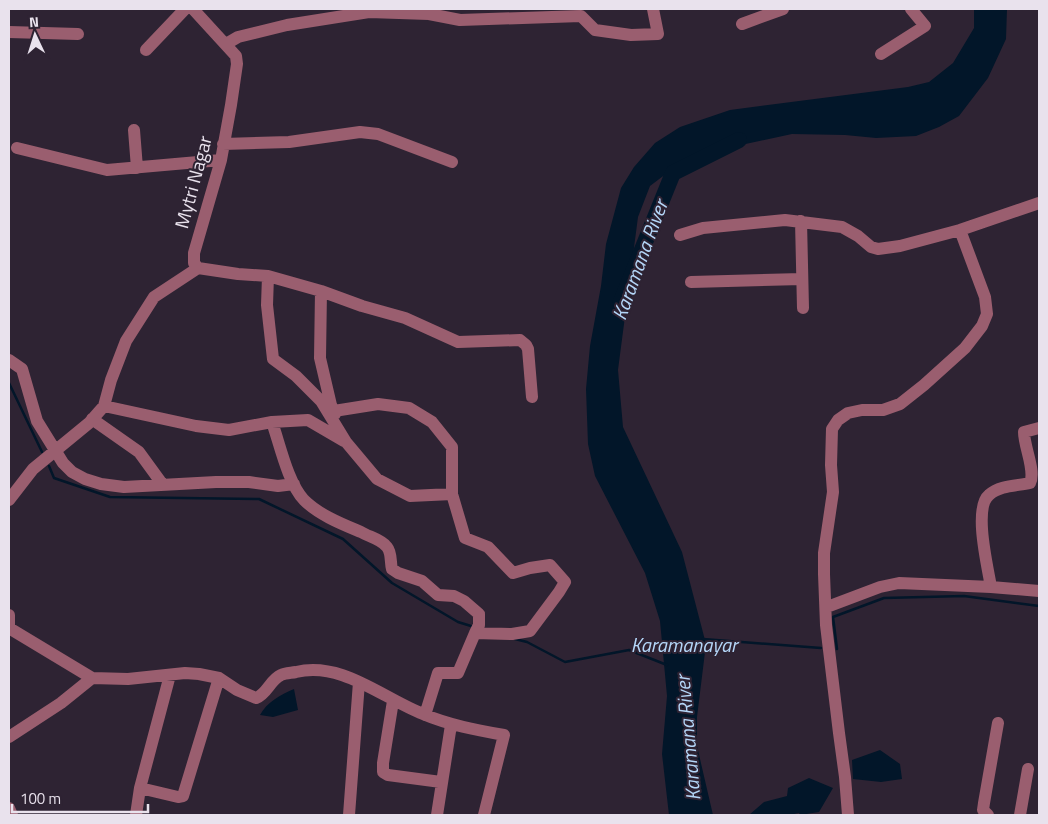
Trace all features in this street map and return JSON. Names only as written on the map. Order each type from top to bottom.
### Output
[{"type":"street","points":[[146,50],[185,9]]},
{"type":"street","name":"Mytri Nagar","points":[[193,9],[236,56],[237,64],[232,105],[221,160],[194,253],[194,262],[198,268]]},
{"type":"street","points":[[226,44],[238,37],[287,25],[369,12],[429,14],[460,20],[581,16],[594,30],[631,35],[658,34],[653,9]]},
{"type":"street","points":[[742,24],[783,9]]},
{"type":"street","points":[[881,54],[924,26],[911,9]]},
{"type":"street","points":[[9,32],[78,34]]},
{"type":"street","points":[[134,130],[137,168]]},
{"type":"street","points":[[223,144],[289,142],[360,132],[378,134],[452,162]]},
{"type":"street","points":[[17,148],[106,170],[221,160]]},
{"type":"street","points":[[680,235],[703,228],[744,223],[784,220],[801,221],[842,227],[858,236],[871,247],[878,249],[900,246],[960,230],[1039,203]]},
{"type":"street","points":[[801,221],[803,308]]},
{"type":"street","points":[[848,815],[826,625],[824,553],[833,492],[831,465],[832,429],[838,420],[848,413],[884,410],[900,404],[924,385],[964,348],[982,326],[987,314],[985,297],[960,230]]},
{"type":"street","points":[[9,500],[33,469],[92,419],[104,406],[111,380],[126,341],[154,297],[198,268],[268,276],[321,291],[362,306],[406,318],[458,342],[520,340],[526,344],[528,349],[532,397]]},
{"type":"street","points":[[268,276],[267,305],[273,359],[296,376],[321,401],[346,442],[377,479],[410,496],[452,494]]},
{"type":"street","points":[[691,282],[802,278]]},
{"type":"street","points":[[321,291],[320,358],[334,411],[346,442]]},
{"type":"street","points":[[9,360],[22,368],[37,420],[63,463],[72,472],[85,479],[124,488],[232,482],[263,483],[278,486],[294,484]]},
{"type":"street","points":[[334,411],[378,404],[409,408],[432,422],[452,446],[452,494],[465,538],[488,547],[513,573],[550,565],[565,582],[530,631],[512,634],[475,633]]},
{"type":"street","points":[[104,406],[196,426],[229,430],[272,422],[308,420],[346,442]]},
{"type":"street","points":[[92,419],[139,452],[163,485]]},
{"type":"street","points":[[272,422],[294,484],[304,499],[319,512],[377,539],[387,547],[392,569],[398,573],[422,580],[438,595],[454,596],[472,607],[479,614],[479,625],[458,673],[438,673],[425,715]]},
{"type":"street","points":[[991,587],[982,528],[984,500],[989,494],[997,490],[1036,482],[1024,440],[1024,432],[1039,428]]},
{"type":"street","points":[[826,608],[880,587],[899,583],[1039,591]]},
{"type":"street","points":[[9,615],[9,628],[92,678],[128,679],[170,674],[199,674],[219,678],[237,690],[256,698],[262,696],[271,683],[280,675],[306,669],[336,672],[394,701],[451,725],[504,735],[484,815]]},
{"type":"street","points":[[136,815],[140,788],[170,674]]},
{"type":"street","points":[[9,737],[61,703],[92,678]]},
{"type":"street","points":[[140,788],[178,797],[183,796],[219,678]]},
{"type":"street","points":[[349,815],[359,682]]},
{"type":"street","points":[[394,701],[383,772],[388,776],[441,782]]},
{"type":"street","points":[[988,815],[983,810],[998,723]]},
{"type":"street","points":[[437,815],[451,725]]},
{"type":"street","points":[[1020,815],[1028,769]]},
{"type":"street","points":[[9,808],[12,815]]},
{"type":"water","name":"Karamanayar","points":[[974,9],[1007,9],[1006,39],[988,78],[959,116],[939,127],[916,136],[876,138],[845,135],[792,134],[727,148],[683,161],[650,186],[638,217],[618,370],[623,427],[682,552],[706,644],[697,717],[697,746],[713,815],[669,815],[662,754],[667,696],[660,621],[645,573],[595,476],[588,444],[586,389],[590,346],[601,286],[606,244],[621,188],[634,167],[655,143],[680,127],[730,110],[908,87],[929,82],[953,63],[974,28]]},
{"type":"water","points":[[294,689],[298,710],[273,717],[260,715],[274,699]]},
{"type":"water","points":[[880,750],[900,764],[902,779],[881,782],[853,779],[852,760]]},
{"type":"water","points":[[809,778],[833,788],[819,812],[800,815],[799,813],[789,815],[749,815],[764,802],[787,796],[788,788]]},
{"type":"waterway","name":"Karamana River","points":[[620,304],[673,173],[739,140]]},
{"type":"waterway","points":[[9,383],[42,452]]},
{"type":"waterway","points":[[49,466],[54,478],[110,497],[259,499],[343,539],[392,583],[458,622],[471,626]]},
{"type":"waterway","points":[[837,649],[833,617],[884,598],[964,596],[1039,606]]},
{"type":"waterway","name":"Karamanayar","points":[[515,639],[527,642],[565,662],[629,650],[667,665]]},
{"type":"waterway","name":"Karamanayar","points":[[703,639],[821,648]]}]
